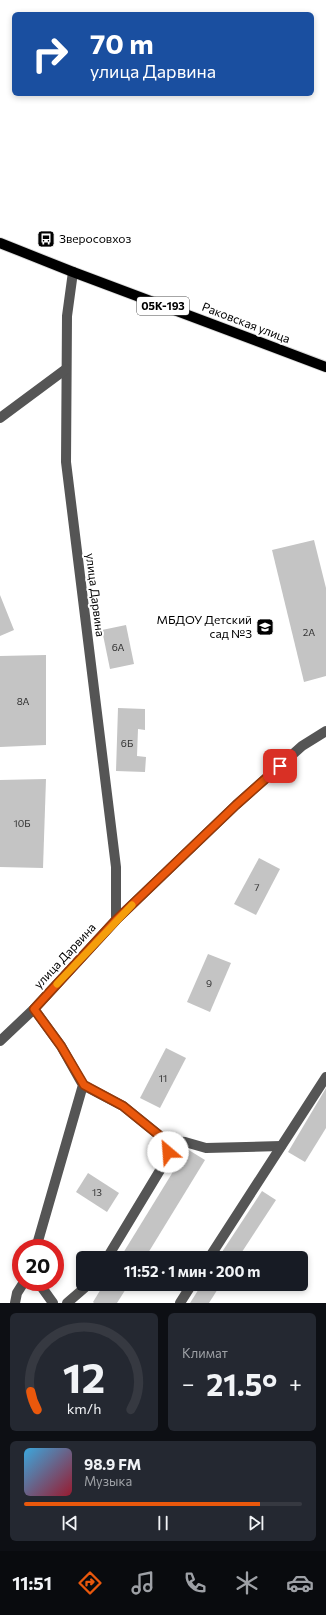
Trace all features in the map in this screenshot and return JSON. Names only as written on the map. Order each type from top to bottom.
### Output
[{"type":"main road","name":"Раковская улица","points":[[0,243],[326,367]]},
{"type":"street","name":"улица Дарвина","points":[[73,272],[67,316],[66,462],[116,867],[116,920]]},
{"type":"street","points":[[0,418],[66,369]]},
{"type":"street","name":"улица Дарвина","points":[[0,1041],[34,1009],[116,920],[236,805],[302,746],[326,732]]},
{"type":"street","points":[[34,1009],[61,1046],[84,1085],[123,1106],[165,1140],[185,1142],[206,1148],[281,1146]]},
{"type":"street","points":[[214,1251],[326,1077]]},
{"type":"street","points":[[39,1239],[84,1085]]},
{"type":"street","points":[[111,1251],[165,1162],[168,1152],[165,1140]]},
{"type":"street","points":[[15,1303],[19,1291]]},
{"type":"street","points":[[44,1291],[53,1303]]},
{"type":"street","points":[[67,1303],[81,1291]]},
{"type":"street","points":[[180,1303],[188,1291]]},
{"type":"building","points":[[314,540],[326,588],[326,676],[304,682],[272,550]]},
{"type":"building","points":[[0,595],[14,630],[0,636]]},
{"type":"building","points":[[126,625],[134,664],[110,669],[102,630]]},
{"type":"building","points":[[46,655],[46,745],[0,747],[0,656]]},
{"type":"building","points":[[118,708],[145,709],[145,730],[138,729],[137,756],[146,757],[145,772],[116,771]]},
{"type":"building","points":[[46,779],[43,868],[0,867],[0,780]]},
{"type":"building","points":[[259,858],[280,869],[256,915],[234,904]]},
{"type":"building","points":[[208,954],[231,963],[210,1012],[187,1002]]},
{"type":"building","points":[[166,1048],[186,1058],[160,1108],[140,1098]]},
{"type":"building","points":[[326,1088],[326,1128],[305,1162],[288,1152]]},
{"type":"building","points":[[187,1149],[205,1160],[149,1251],[124,1251]]},
{"type":"building","points":[[88,1173],[119,1193],[107,1212],[76,1192]]},
{"type":"building","points":[[262,1191],[276,1200],[243,1251],[223,1251]]},
{"type":"building","points":[[100,1291],[125,1291],[117,1303],[93,1302]]},
{"type":"building","points":[[198,1291],[217,1291],[209,1303],[190,1303]]},
{"type":"slow traffic","points":[[57,984],[116,920],[132,905]]},
{"type":"place","name":"Зверосовхоз","points":[[46,239]]},
{"type":"place","name":"МБДОУ Детский сад №3","points":[[265,627]]},
{"type":"route","points":[[168,1152],[165,1140],[123,1106],[84,1085],[61,1046],[34,1009],[116,920],[236,805],[280,766]]}]
